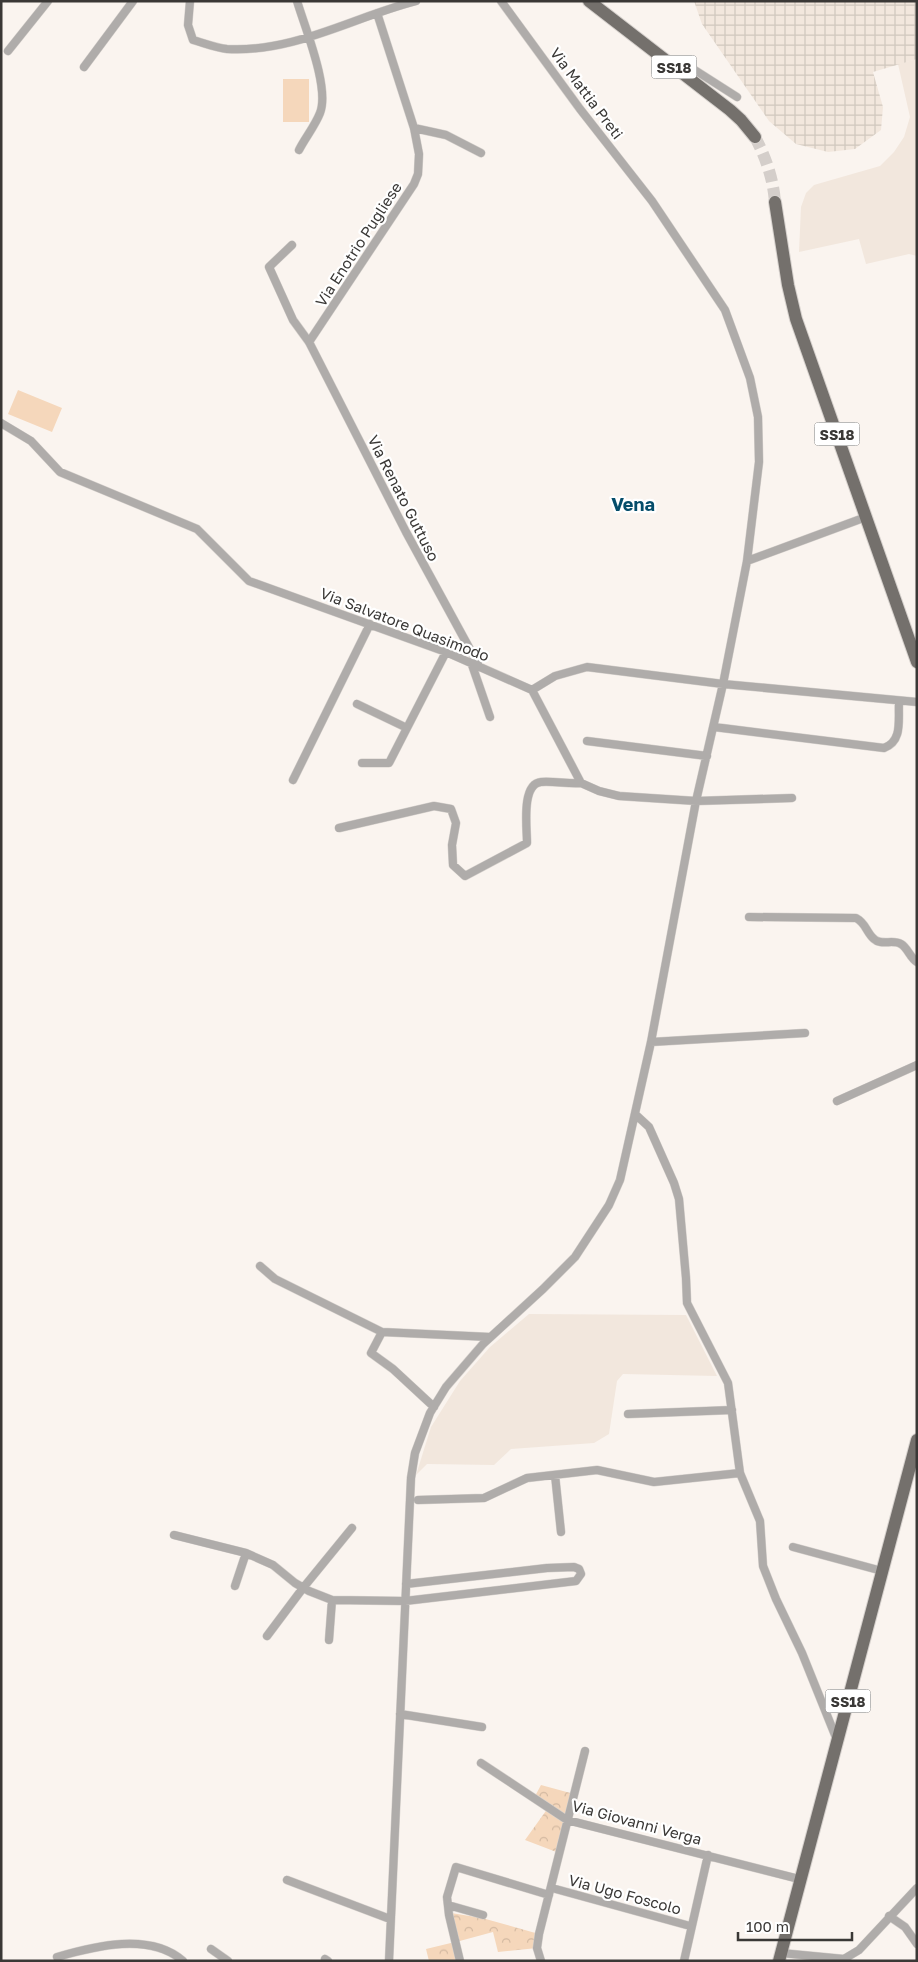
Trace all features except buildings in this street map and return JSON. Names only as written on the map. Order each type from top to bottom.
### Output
[{"type":"main road","name":"SS18","points":[[590,1],[730,110],[755,137]]},
{"type":"main road","name":"SS18","points":[[775,202],[788,285],[796,319],[917,662]]},
{"type":"main road","name":"SS18","points":[[780,1957],[799,1879],[838,1742],[917,1440]]},
{"type":"street","points":[[8,51],[48,1]]},
{"type":"street","points":[[84,67],[133,1]]},
{"type":"street","points":[[190,1],[188,25],[193,40],[226,49],[271,47],[308,38],[416,1]]},
{"type":"street","points":[[297,1],[322,83],[320,113],[298,150]]},
{"type":"street","name":"Via Mattia Preti","points":[[389,1961],[411,1478],[415,1453],[434,1407],[446,1387],[490,1337],[575,1257],[609,1205],[620,1180],[651,1042],[696,801],[714,727],[747,561],[759,462],[758,417],[750,378],[724,310],[652,201],[580,109],[501,1]]},
{"type":"street","name":"Via Enotrio Pugliese","points":[[309,342],[414,184],[418,174],[419,154],[414,128],[377,13]]},
{"type":"street","points":[[668,62],[690,68],[738,98]]},
{"type":"street","points":[[414,128],[446,135],[481,153]]},
{"type":"street","name":"Via Renato Guttuso","points":[[292,245],[269,267],[293,320],[309,342],[474,663],[490,717]]},
{"type":"street","name":"Via Salvatore Quasimodo","points":[[1,423],[31,441],[60,472],[197,529],[249,581],[446,652],[532,690]]},
{"type":"street","points":[[747,561],[866,517]]},
{"type":"street","points":[[293,780],[370,624]]},
{"type":"street","points":[[362,763],[389,763],[446,652]]},
{"type":"street","points":[[581,783],[532,690],[555,676],[587,667],[723,684],[899,702],[917,702]]},
{"type":"street","points":[[714,727],[884,748],[893,745],[897,737],[899,702]]},
{"type":"street","points":[[357,704],[407,728]]},
{"type":"street","points":[[586,741],[707,756]]},
{"type":"street","points":[[339,828],[434,806],[452,809],[456,823],[452,845],[453,865],[465,876],[527,843],[526,803],[531,788],[540,782],[581,783],[599,791],[619,796],[696,801],[792,798]]},
{"type":"street","points":[[749,917],[856,918],[862,921],[874,940],[896,942],[903,945],[913,960],[917,962]]},
{"type":"street","points":[[651,1042],[805,1033]]},
{"type":"street","points":[[837,1101],[917,1065]]},
{"type":"street","points":[[635,1114],[649,1127],[674,1183],[679,1199],[687,1303],[728,1383],[740,1473],[760,1521],[764,1566],[772,1591],[802,1653],[838,1742]]},
{"type":"street","points":[[260,1266],[276,1279],[382,1332],[490,1337]]},
{"type":"street","points":[[382,1332],[371,1353],[393,1369],[434,1407]]},
{"type":"street","points":[[628,1414],[732,1410]]},
{"type":"street","points":[[418,1500],[484,1498],[527,1478],[597,1470],[654,1482],[740,1473]]},
{"type":"street","points":[[555,1475],[561,1532]]},
{"type":"street","points":[[267,1636],[352,1528]]},
{"type":"street","points":[[174,1535],[246,1553],[273,1565],[303,1588],[332,1600],[405,1601],[576,1581],[581,1574],[579,1569],[574,1567],[547,1568],[406,1584]]},
{"type":"street","points":[[793,1546],[882,1571]]},
{"type":"street","points":[[234,1586],[246,1553]]},
{"type":"street","points":[[329,1640],[332,1600]]},
{"type":"street","points":[[400,1714],[482,1727]]},
{"type":"street","points":[[541,1961],[537,1948],[585,1751]]},
{"type":"street","name":"Via Giovanni Verga","points":[[480,1763],[567,1820],[799,1879]]},
{"type":"street","points":[[684,1961],[690,1926],[708,1855]]},
{"type":"street","name":"Via Ugo Foscolo","points":[[448,1905],[448,1897],[456,1867],[690,1926]]},
{"type":"street","points":[[287,1880],[390,1919]]},
{"type":"street","points":[[780,1957],[844,1959],[859,1950],[917,1888]]},
{"type":"street","points":[[460,1961],[448,1915],[448,1905],[483,1915]]},
{"type":"street","points":[[889,1916],[905,1927],[917,1944]]},
{"type":"street","points":[[57,1957],[92,1947],[137,1944],[165,1949],[183,1961]]},
{"type":"street","points":[[211,1949],[228,1961]]},
{"type":"shaded area","points":[[694,1],[917,1],[917,59],[873,72],[883,107],[881,130],[855,149],[828,152],[796,144],[769,121],[702,24]]},
{"type":"shaded area","points":[[917,59],[917,256],[909,254],[866,264],[859,239],[799,252],[801,207],[806,193],[814,185],[880,166],[894,152],[904,137],[910,117],[898,64]]},
{"type":"shaded area","points":[[529,1314],[686,1315],[717,1376],[623,1374],[617,1381],[609,1434],[594,1443],[511,1449],[494,1465],[427,1464],[416,1475],[431,1427],[460,1381],[490,1347]]},
{"type":"green space","points":[[283,79],[309,79],[309,122],[283,122]]},
{"type":"green space","points":[[18,390],[62,408],[52,432],[8,414]]},
{"type":"green space","points":[[541,1785],[574,1794],[559,1853],[525,1840],[548,1808],[534,1798]]},
{"type":"green space","points":[[451,1913],[482,1918],[539,1934],[537,1948],[498,1952],[493,1932],[456,1942],[460,1961],[429,1961],[426,1949],[455,1942]]},
{"type":"tunnel","points":[[755,137],[768,168],[775,202]]},
{"type":"district","name":"Vena","points":[[633,504]]}]
